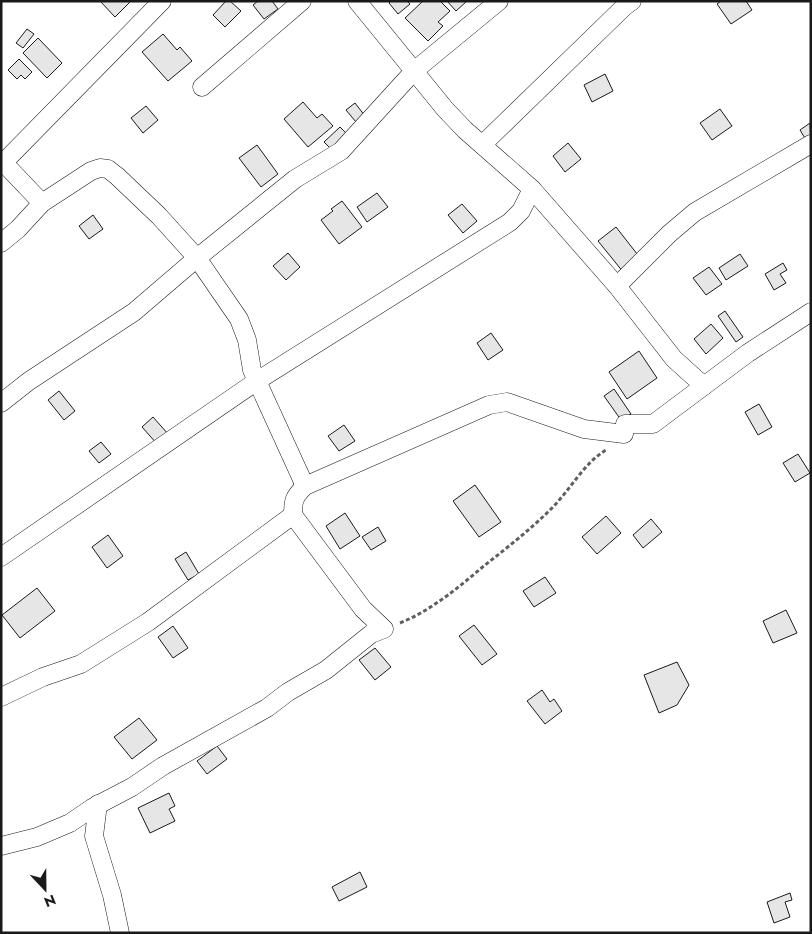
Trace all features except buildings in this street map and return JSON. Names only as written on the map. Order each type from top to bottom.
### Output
[{"type":"street","points":[[42,203],[3,161],[162,1]]},
{"type":"street","points":[[202,87],[302,1]]},
{"type":"street","points":[[357,1],[445,109],[532,189],[617,286],[674,359],[704,386]]},
{"type":"street","points":[[1,403],[29,381],[134,312],[197,258],[295,179],[342,151],[414,71],[499,1]]},
{"type":"street","points":[[482,145],[632,1]]},
{"type":"street","points":[[617,286],[669,234],[695,212],[811,144]]},
{"type":"street","points":[[1,243],[18,229],[42,203],[90,170],[108,169],[117,176],[159,216],[197,258],[239,319],[247,340],[252,370],[305,486]]},
{"type":"street","points":[[1,557],[257,381],[510,222],[521,211],[532,189]]},
{"type":"street","points":[[1,846],[37,837],[62,826],[98,804],[132,787],[163,766],[267,708],[288,692],[326,670],[371,634],[384,629],[363,609],[293,515],[293,501],[305,486],[489,406],[507,402],[584,429],[624,434],[625,424],[653,424],[748,353],[811,312]]},
{"type":"street","points":[[1,697],[43,677],[82,664],[148,622],[293,515]]},
{"type":"street","points":[[98,804],[94,836],[112,895],[120,933]]},
{"type":"path","points":[[384,629],[416,616],[462,586],[553,507],[604,450],[624,443],[624,434]]}]
